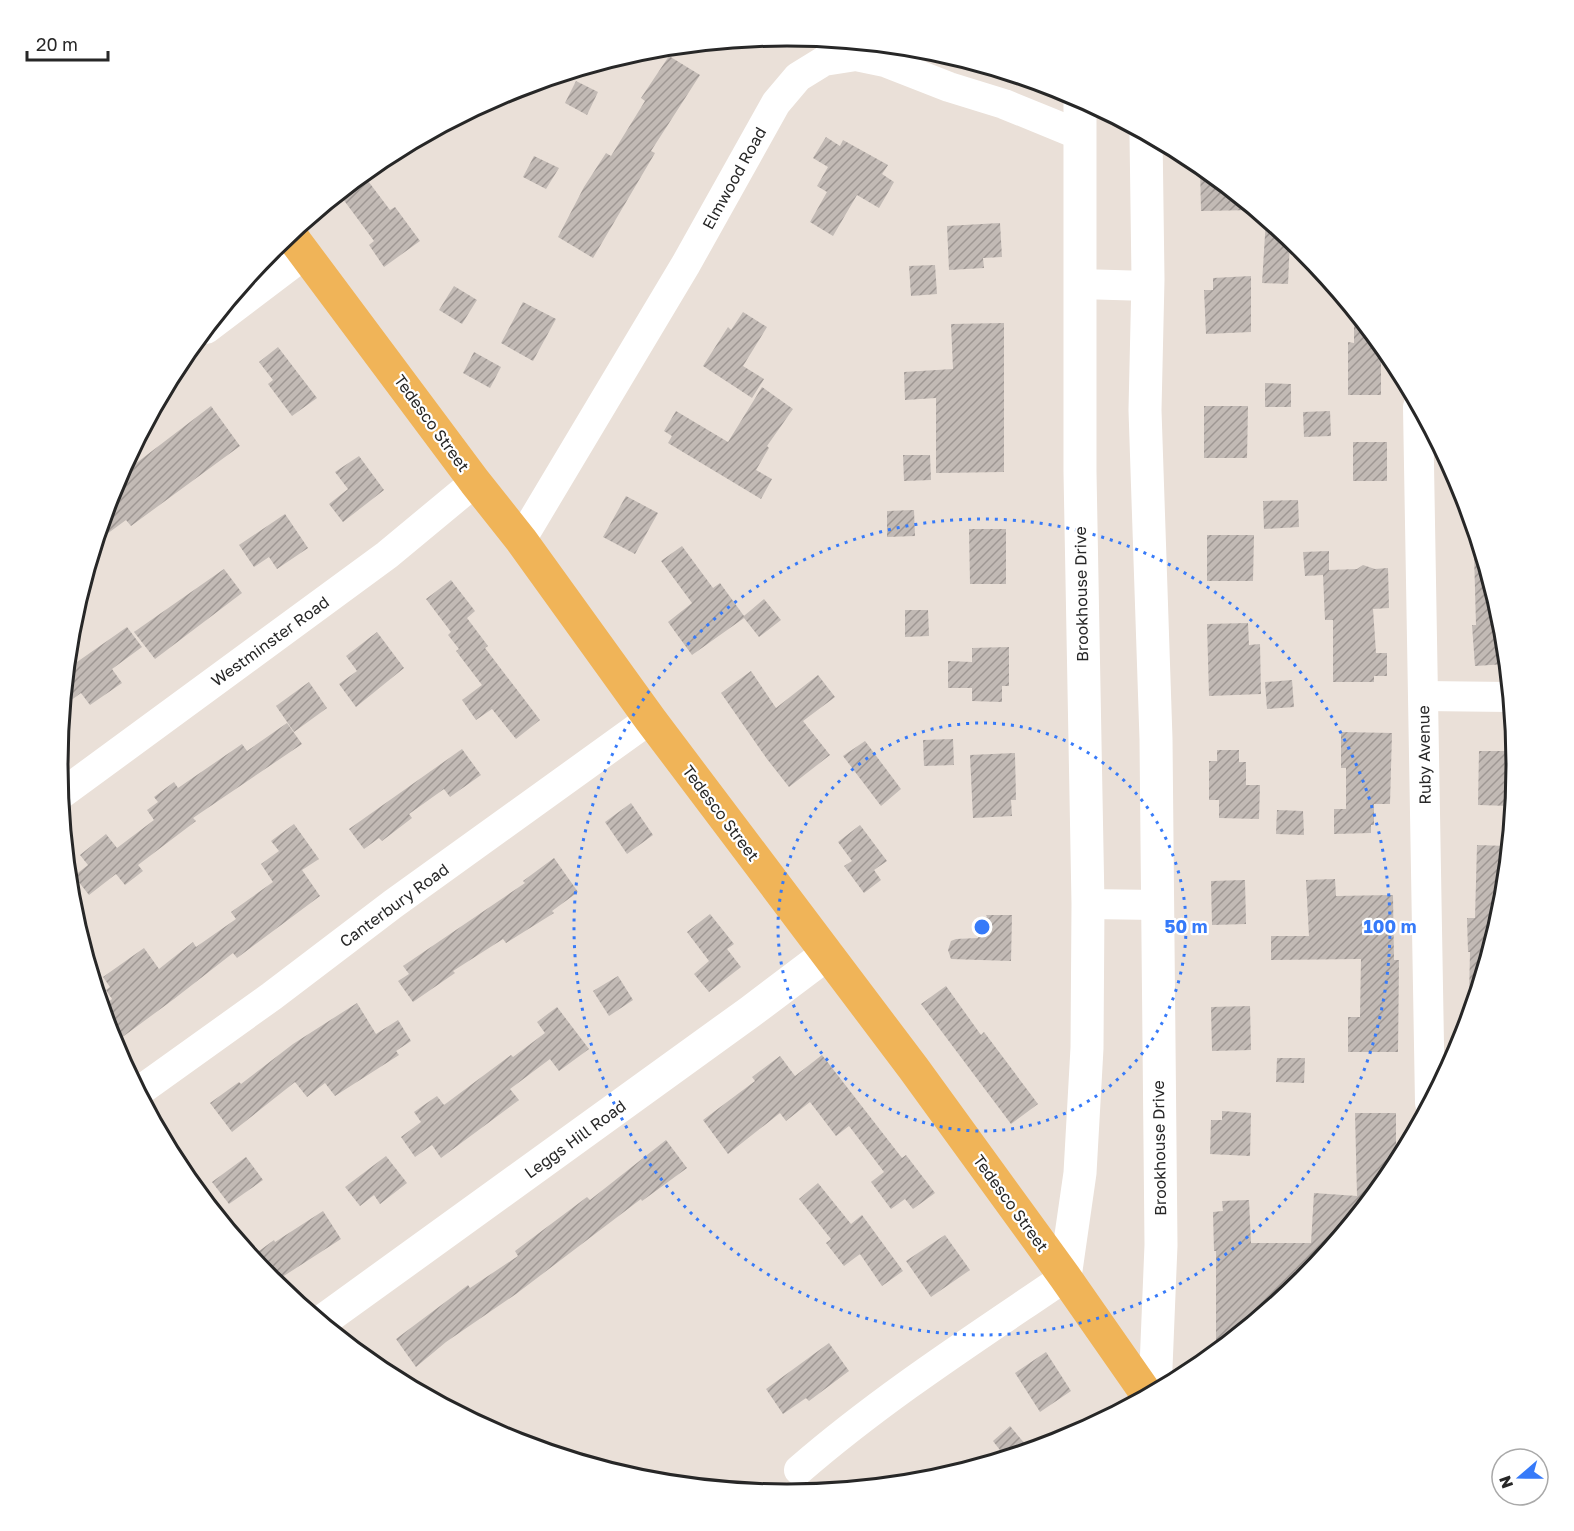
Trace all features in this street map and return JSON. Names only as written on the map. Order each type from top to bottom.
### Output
[{"type":"main road","name":"Brookhouse Drive","points":[[1065,1277],[1081,1162],[1087,1048],[1088,904],[1081,598],[1080,109]]},
{"type":"main road","name":"Brookhouse Drive","points":[[1146,143],[1148,286],[1145,410],[1156,739],[1161,1245],[1155,1382]]},
{"type":"main road","name":"Tedesco Street","points":[[298,244],[475,482],[521,540],[650,718],[976,1154],[1143,1389]]},
{"type":"main road","name":"Leggs Hill Road","points":[[327,1318],[827,954]]},
{"type":"street","name":"Elmwood Road","points":[[521,540],[686,264],[742,160],[776,103],[798,77],[824,61],[856,56],[885,62],[949,87],[1004,104],[1080,135]]},
{"type":"street","points":[[243,295],[298,244]]},
{"type":"street","points":[[1080,284],[1148,286]]},
{"type":"street","name":"Ruby Avenue","points":[[1418,421],[1430,1088]]},
{"type":"street","name":"Westminster Road","points":[[69,788],[387,555],[475,482]]},
{"type":"street","points":[[1423,696],[1502,697]]},
{"type":"street","name":"Canterbury Road","points":[[144,1088],[650,718]]},
{"type":"street","points":[[1088,904],[1157,904]]},
{"type":"street","points":[[799,1470],[843,1432],[911,1382],[1065,1277]]},
{"type":"building","points":[[669,57],[700,75],[651,151],[655,153],[593,258],[558,237],[584,187],[606,153],[611,156],[645,101],[641,98]]},
{"type":"building","points":[[576,81],[598,92],[587,115],[565,103]]},
{"type":"building","points":[[826,137],[840,146],[843,140],[888,165],[882,174],[894,182],[879,208],[857,195],[833,236],[810,222],[827,192],[817,186],[828,167],[813,158]]},
{"type":"building","points":[[534,156],[559,168],[546,189],[523,177]]},
{"type":"building","points":[[1200,178],[1243,210],[1201,211]]},
{"type":"building","points":[[368,182],[390,210],[395,207],[420,241],[384,267],[369,245],[374,241],[343,200]]},
{"type":"building","points":[[1000,223],[1002,257],[983,258],[984,268],[949,270],[947,226]]},
{"type":"building","points":[[1265,229],[1289,252],[1288,284],[1262,283]]},
{"type":"building","points":[[935,265],[937,294],[911,296],[909,266]]},
{"type":"building","points":[[1251,276],[1251,332],[1206,334],[1204,290],[1213,290],[1213,278]]},
{"type":"building","points":[[454,286],[477,300],[462,324],[439,310]]},
{"type":"building","points":[[523,302],[556,319],[533,361],[501,343]]},
{"type":"building","points":[[743,312],[767,327],[743,366],[764,379],[752,398],[703,366],[728,327],[731,330]]},
{"type":"building","points":[[1004,323],[1004,472],[936,473],[936,398],[905,400],[904,372],[953,369],[951,324]]},
{"type":"building","points":[[1354,324],[1381,361],[1381,395],[1348,395],[1348,342],[1354,343]]},
{"type":"building","points":[[278,347],[317,398],[292,416],[268,384],[273,380],[259,362]]},
{"type":"building","points":[[474,352],[501,367],[490,388],[463,373]]},
{"type":"building","points":[[1265,383],[1291,384],[1291,407],[1265,407]]},
{"type":"building","points":[[762,387],[793,409],[767,446],[769,448],[756,470],[772,479],[761,499],[668,443],[672,436],[664,431],[676,411],[728,442]]},
{"type":"building","points":[[211,406],[240,446],[131,526],[126,520],[106,535],[134,465]]},
{"type":"building","points":[[1204,406],[1248,406],[1247,458],[1204,458]]},
{"type":"building","points":[[1330,411],[1331,436],[1304,437],[1303,412]]},
{"type":"building","points":[[1353,442],[1387,442],[1387,481],[1353,481]]},
{"type":"building","points":[[903,455],[930,455],[931,480],[904,481]]},
{"type":"building","points":[[359,456],[384,490],[343,522],[329,504],[348,489],[335,472]]},
{"type":"building","points":[[626,496],[658,513],[635,554],[603,537]]},
{"type":"building","points":[[1298,500],[1299,527],[1264,529],[1263,501]]},
{"type":"building","points":[[914,510],[915,536],[887,537],[887,511]]},
{"type":"building","points":[[285,514],[308,548],[277,569],[269,557],[254,567],[239,545]]},
{"type":"building","points":[[969,529],[1006,529],[1006,584],[970,584]]},
{"type":"building","points":[[1207,535],[1254,535],[1253,581],[1207,581]]},
{"type":"building","points":[[682,546],[713,588],[720,583],[744,616],[764,599],[781,620],[759,637],[744,618],[692,655],[668,622],[692,603],[661,561]]},
{"type":"building","points":[[1329,551],[1329,570],[1357,569],[1363,565],[1375,569],[1388,568],[1389,608],[1373,609],[1376,653],[1387,653],[1387,676],[1374,676],[1374,682],[1333,682],[1333,620],[1325,620],[1323,575],[1305,576],[1303,552]]},
{"type":"building","points":[[1474,553],[1482,579],[1499,664],[1475,666],[1472,625],[1476,625]]},
{"type":"building","points":[[224,569],[242,593],[155,659],[134,632]]},
{"type":"building","points":[[451,580],[475,611],[467,618],[488,646],[485,648],[540,720],[516,739],[492,709],[476,720],[462,700],[482,685],[456,651],[459,649],[448,635],[451,632],[426,599]]},
{"type":"building","points":[[905,610],[928,610],[929,636],[905,637]]},
{"type":"building","points":[[1248,623],[1249,645],[1260,644],[1261,694],[1209,696],[1207,624]]},
{"type":"building","points":[[127,627],[142,647],[112,669],[122,683],[90,705],[81,693],[72,700],[76,663]]},
{"type":"building","points":[[377,632],[404,668],[356,707],[339,684],[357,671],[346,656]]},
{"type":"building","points":[[1009,647],[1009,686],[1002,686],[1002,702],[972,701],[972,688],[948,688],[948,661],[972,662],[972,648]]},
{"type":"building","points":[[751,671],[776,708],[818,675],[835,697],[803,721],[830,755],[789,787],[721,693]]},
{"type":"building","points":[[1292,680],[1294,707],[1267,709],[1265,682]]},
{"type":"building","points":[[309,682],[327,708],[294,732],[276,706]]},
{"type":"building","points":[[287,723],[302,744],[193,818],[196,821],[138,865],[143,871],[125,885],[116,874],[89,895],[78,881],[77,874],[88,865],[80,855],[106,834],[117,848],[154,820],[147,810],[158,802],[154,797],[174,782],[178,788],[242,744],[247,751]]},
{"type":"building","points":[[1341,732],[1392,733],[1390,804],[1374,804],[1374,825],[1371,825],[1371,833],[1334,834],[1334,809],[1346,809],[1346,768],[1341,768]]},
{"type":"building","points":[[953,739],[954,765],[924,766],[923,740]]},
{"type":"building","points":[[865,741],[901,789],[881,806],[843,756]]},
{"type":"building","points":[[462,749],[481,775],[450,797],[444,789],[409,814],[412,818],[382,841],[379,838],[364,849],[349,829]]},
{"type":"building","points":[[1217,750],[1239,750],[1239,762],[1246,762],[1246,785],[1260,785],[1259,819],[1219,818],[1219,800],[1209,800],[1209,761],[1217,761]]},
{"type":"building","points":[[1479,751],[1505,751],[1504,806],[1478,805]]},
{"type":"building","points":[[1015,753],[1016,800],[1011,800],[1012,816],[973,818],[970,755]]},
{"type":"building","points":[[631,803],[653,835],[627,854],[605,822]]},
{"type":"building","points":[[1277,810],[1303,811],[1304,835],[1276,834]]},
{"type":"building","points":[[294,824],[319,859],[302,870],[320,896],[237,958],[233,953],[122,1038],[108,1002],[112,999],[106,990],[110,987],[103,977],[144,948],[159,969],[193,942],[196,947],[236,919],[231,912],[273,882],[261,864],[279,851],[271,841]]},
{"type":"building","points":[[860,825],[887,861],[874,870],[881,880],[864,893],[844,866],[852,861],[838,842]]},
{"type":"building","points":[[1477,845],[1501,846],[1492,906],[1482,952],[1469,994],[1470,952],[1468,952],[1467,918],[1475,918]]},
{"type":"building","points":[[554,858],[578,892],[552,911],[554,913],[506,943],[503,939],[453,971],[455,973],[413,1002],[398,981],[409,974],[403,966],[525,883],[523,881]]},
{"type":"building","points":[[1335,879],[1336,896],[1393,895],[1394,960],[1399,960],[1398,1052],[1348,1052],[1348,1017],[1360,1017],[1361,959],[1271,960],[1271,936],[1309,936],[1306,880]]},
{"type":"building","points":[[1245,880],[1246,924],[1212,925],[1211,881]]},
{"type":"building","points":[[710,914],[734,944],[727,949],[741,967],[709,992],[694,974],[709,961],[687,932]]},
{"type":"building","points":[[986,915],[1012,915],[1011,961],[951,959],[948,950],[951,941],[978,938],[978,917],[987,917]]},
{"type":"building","points":[[618,976],[633,1000],[609,1016],[593,991]]},
{"type":"building","points":[[946,986],[981,1035],[984,1032],[1038,1104],[1011,1124],[921,1004]]},
{"type":"building","points":[[357,1003],[376,1034],[398,1020],[411,1041],[396,1051],[399,1055],[335,1096],[325,1083],[307,1097],[295,1082],[232,1132],[210,1103],[239,1082],[241,1084],[293,1044]]},
{"type":"building","points":[[1250,1006],[1251,1050],[1212,1051],[1211,1007]]},
{"type":"building","points":[[557,1007],[589,1049],[559,1071],[550,1059],[510,1089],[519,1100],[441,1158],[432,1145],[415,1157],[401,1137],[421,1122],[414,1112],[437,1096],[444,1105],[511,1055],[513,1057],[545,1033],[537,1022]]},
{"type":"building","points":[[822,1055],[902,1158],[906,1155],[935,1193],[913,1209],[905,1199],[891,1209],[871,1182],[884,1172],[849,1126],[836,1136],[810,1102],[786,1121],[780,1113],[728,1154],[703,1120],[755,1081],[752,1077],[780,1056],[795,1076]]},
{"type":"building","points":[[1277,1058],[1305,1058],[1304,1083],[1276,1082]]},
{"type":"building","points":[[1222,1111],[1251,1113],[1250,1156],[1210,1154],[1211,1120],[1222,1120]]},
{"type":"building","points":[[1355,1113],[1396,1113],[1396,1147],[1328,1240],[1261,1306],[1216,1342],[1216,1251],[1214,1251],[1213,1212],[1223,1211],[1222,1201],[1249,1200],[1251,1243],[1311,1243],[1314,1193],[1357,1196]]},
{"type":"building","points":[[666,1140],[687,1168],[642,1201],[641,1199],[516,1294],[446,1342],[416,1367],[396,1339],[468,1285],[470,1288],[518,1256],[515,1251],[587,1197],[590,1200]]},
{"type":"building","points":[[386,1156],[407,1183],[380,1204],[374,1195],[360,1206],[345,1187]]},
{"type":"building","points":[[246,1157],[263,1180],[229,1204],[212,1182]]},
{"type":"building","points":[[818,1183],[851,1224],[862,1215],[903,1271],[882,1286],[860,1254],[844,1266],[826,1243],[831,1239],[799,1199]]},
{"type":"building","points":[[323,1211],[341,1239],[282,1277],[258,1252],[274,1240],[275,1242]]},
{"type":"building","points":[[945,1235],[970,1270],[931,1297],[906,1261]]},
{"type":"building","points":[[829,1343],[849,1371],[809,1401],[806,1398],[783,1414],[766,1389]]},
{"type":"building","points":[[1046,1352],[1071,1391],[1040,1412],[1015,1373]]},
{"type":"building","points":[[1010,1426],[1025,1444],[1001,1451],[993,1441]]}]
